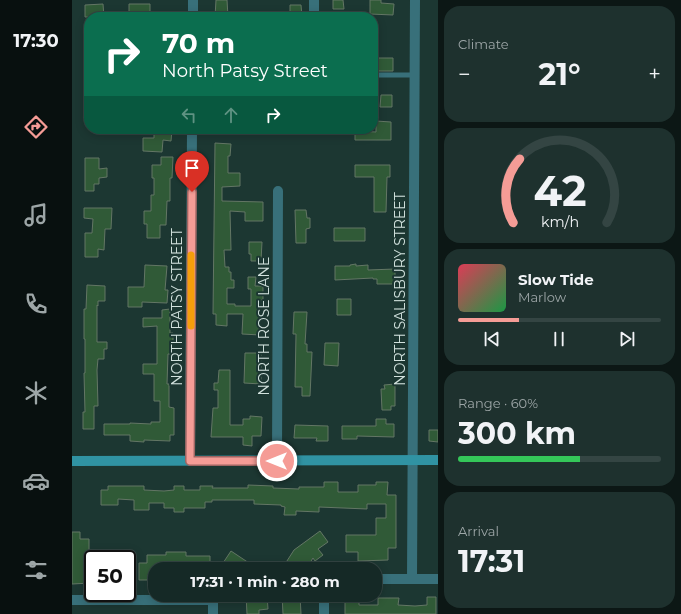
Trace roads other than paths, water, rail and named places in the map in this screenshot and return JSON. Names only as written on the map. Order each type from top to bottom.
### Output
[{"type":"main road","points":[[72,461],[438,460]]},
{"type":"street","points":[[193,0],[193,12]]},
{"type":"street","points":[[314,0],[314,12]]},
{"type":"street","name":"NORTH SALISBURY STREET","points":[[412,579],[415,0]]},
{"type":"street","name":"NORTH PATSY STREET","points":[[190,461],[192,134]]},
{"type":"street","name":"NORTH ROSE LANE","points":[[277,461],[278,191]]},
{"type":"street","points":[[382,579],[438,579]]},
{"type":"street","points":[[72,600],[213,600],[213,614]]},
{"type":"street","points":[[324,602],[324,614]]},
{"type":"lane","points":[[378,75],[415,75]]}]
